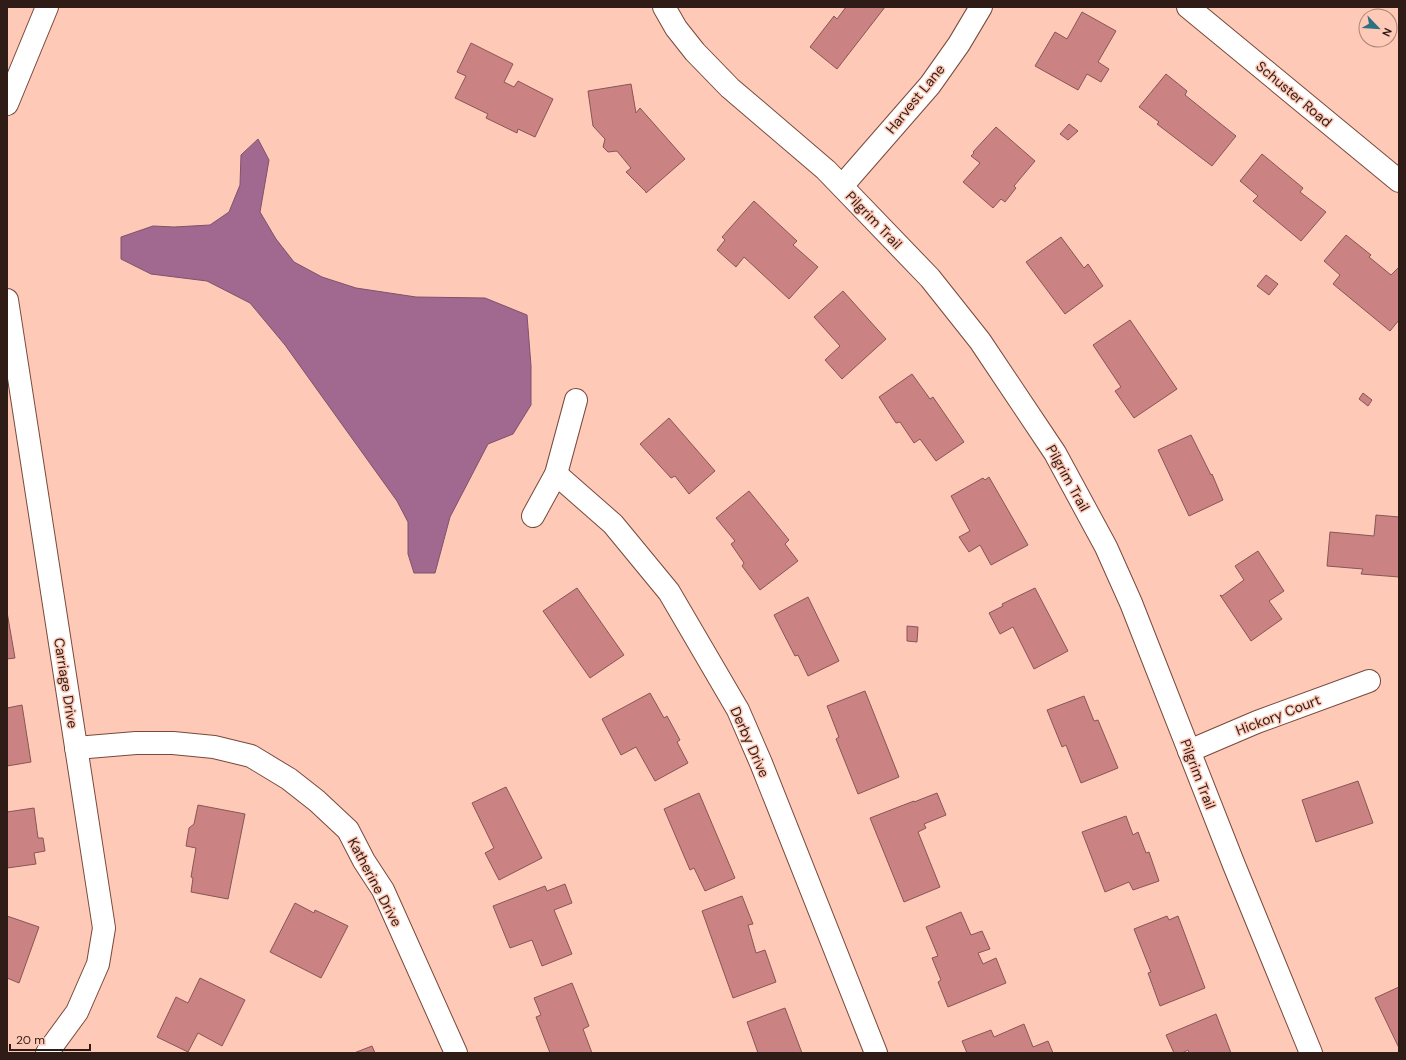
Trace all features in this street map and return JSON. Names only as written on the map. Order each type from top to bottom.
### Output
[{"type":"street","points":[[7,104],[47,7]]},
{"type":"street","name":"Pilgrim Trail","points":[[664,7],[676,28],[700,58],[730,88],[826,170],[930,278],[976,335],[1055,453],[1106,547],[1128,596],[1234,865],[1311,1053]]},
{"type":"street","name":"Harvest Lane","points":[[842,186],[930,85],[959,44],[981,7]]},
{"type":"street","name":"Schuster Road","points":[[1188,7],[1399,181]]},
{"type":"street","name":"Carriage Drive","points":[[7,300],[104,928],[98,964],[77,1012],[46,1053]]},
{"type":"street","points":[[533,516],[556,474],[576,400]]},
{"type":"street","name":"Derby Drive","points":[[556,474],[613,524],[669,592],[738,710],[764,771],[876,1053]]},
{"type":"street","name":"Hickory Court","points":[[1189,751],[1257,722],[1369,681]]},
{"type":"street","name":"Katherine Drive","points":[[76,748],[136,742],[173,743],[214,747],[251,756],[290,779],[317,801],[348,830],[364,860],[383,890],[456,1053]]},
{"type":"shaded area","points":[[258,139],[269,160],[260,212],[276,239],[294,262],[322,277],[356,288],[416,297],[485,298],[527,315],[531,366],[531,405],[513,434],[488,444],[450,517],[435,573],[414,573],[408,554],[408,522],[397,501],[285,345],[250,303],[207,281],[151,274],[121,259],[121,237],[153,226],[174,227],[210,225],[229,212],[240,185],[241,155]]},
{"type":"building","points":[[846,7],[885,7],[837,69],[810,47],[834,16],[837,19]]},
{"type":"building","points":[[1082,12],[1116,31],[1098,62],[1109,69],[1101,82],[1087,74],[1078,90],[1035,66],[1055,32],[1067,39]]},
{"type":"building","points":[[471,43],[513,64],[504,82],[514,87],[518,81],[553,99],[535,137],[518,129],[517,133],[486,118],[488,114],[455,98],[466,76],[457,72]]},
{"type":"building","points":[[1166,74],[1187,91],[1185,95],[1236,136],[1212,166],[1157,124],[1159,122],[1139,107]]},
{"type":"building","points":[[631,84],[636,113],[640,108],[685,159],[646,193],[626,172],[631,168],[617,151],[608,152],[603,147],[605,139],[593,126],[588,91]]},
{"type":"building","points":[[1069,124],[1078,131],[1068,140],[1060,134]]},
{"type":"building","points":[[996,127],[1035,161],[1014,186],[1016,188],[1005,202],[1001,199],[993,208],[963,182],[980,163],[971,156],[974,153],[973,152]]},
{"type":"building","points":[[1262,154],[1303,188],[1300,192],[1326,212],[1301,241],[1253,201],[1258,196],[1240,181]]},
{"type":"building","points":[[754,201],[797,241],[793,245],[818,267],[789,299],[744,257],[736,267],[717,250],[725,240],[722,237]]},
{"type":"building","points":[[1346,235],[1371,255],[1369,257],[1391,275],[1399,267],[1399,320],[1390,331],[1333,284],[1340,275],[1324,261]]},
{"type":"building","points":[[1061,237],[1084,268],[1088,264],[1103,286],[1065,314],[1026,262]]},
{"type":"building","points":[[1266,275],[1278,284],[1269,295],[1257,286]]},
{"type":"building","points":[[843,291],[886,339],[842,379],[825,360],[840,346],[814,317]]},
{"type":"building","points":[[1130,320],[1177,389],[1134,418],[1115,391],[1121,387],[1093,345]]},
{"type":"building","points":[[912,374],[930,399],[933,397],[964,442],[936,461],[920,439],[914,443],[900,422],[896,423],[879,397]]},
{"type":"building","points":[[1363,393],[1372,400],[1368,406],[1359,399]]},
{"type":"building","points":[[669,418],[715,471],[689,494],[675,476],[671,478],[640,444]]},
{"type":"building","points":[[1191,435],[1211,475],[1212,474],[1223,500],[1189,516],[1158,450]]},
{"type":"building","points":[[989,477],[1028,545],[991,565],[980,545],[969,552],[959,537],[970,531],[951,496],[983,478],[985,480]]},
{"type":"building","points":[[749,491],[789,540],[785,544],[798,561],[760,590],[742,566],[744,563],[731,544],[735,541],[716,518]]},
{"type":"building","points":[[1376,515],[1399,517],[1399,577],[1361,574],[1363,569],[1327,566],[1330,532],[1374,536]]},
{"type":"building","points":[[1258,551],[1284,591],[1269,601],[1282,619],[1251,641],[1220,595],[1222,596],[1244,580],[1235,566]]},
{"type":"building","points":[[577,588],[624,655],[590,678],[543,611]]},
{"type":"building","points":[[1035,588],[1068,651],[1034,669],[1013,627],[1000,634],[989,613],[1003,606],[1002,604]]},
{"type":"building","points":[[808,597],[839,661],[808,676],[798,655],[795,656],[774,615]]},
{"type":"building","points":[[7,612],[15,658],[7,659]]},
{"type":"building","points":[[907,626],[918,627],[917,642],[907,641]]},
{"type":"building","points":[[865,691],[899,777],[858,794],[836,739],[839,737],[827,706]]},
{"type":"building","points":[[650,693],[664,718],[667,716],[680,740],[677,742],[688,763],[655,781],[636,747],[621,755],[602,719]]},
{"type":"building","points":[[1084,696],[1094,721],[1098,720],[1118,768],[1081,783],[1066,745],[1062,747],[1047,710]]},
{"type":"building","points":[[22,705],[31,762],[7,766],[7,708]]},
{"type":"building","points":[[1358,781],[1373,823],[1316,842],[1302,800]]},
{"type":"building","points":[[506,787],[542,858],[499,880],[485,853],[494,848],[472,803]]},
{"type":"building","points":[[699,793],[735,878],[705,891],[694,868],[690,870],[664,809]]},
{"type":"building","points":[[937,793],[946,815],[924,824],[926,828],[918,832],[940,887],[904,902],[870,818]]},
{"type":"building","points":[[198,805],[245,814],[228,899],[191,892],[193,878],[191,877],[196,848],[186,846],[189,828],[194,824]]},
{"type":"building","points":[[34,808],[38,838],[43,838],[45,851],[34,853],[36,864],[7,868],[7,812]]},
{"type":"building","points":[[1126,816],[1133,835],[1138,832],[1146,853],[1149,852],[1159,881],[1133,890],[1129,882],[1105,892],[1082,832]]},
{"type":"building","points":[[565,884],[572,903],[554,910],[572,954],[542,966],[532,940],[510,948],[493,906],[545,886],[547,891]]},
{"type":"building","points":[[742,896],[753,924],[748,925],[756,953],[765,950],[776,982],[733,998],[702,911]]},
{"type":"building","points":[[295,903],[314,913],[315,910],[348,926],[321,978],[270,952]]},
{"type":"building","points":[[961,912],[971,935],[982,931],[990,949],[978,953],[983,964],[996,958],[1006,983],[948,1007],[938,982],[941,980],[932,958],[938,956],[926,927]]},
{"type":"building","points":[[7,916],[39,927],[19,983],[7,978]]},
{"type":"building","points":[[1167,916],[1169,920],[1178,916],[1205,988],[1160,1006],[1148,973],[1151,972],[1134,929]]},
{"type":"building","points":[[200,978],[245,1000],[222,1046],[198,1033],[188,1052],[157,1037],[176,997],[188,1003]]},
{"type":"building","points":[[572,983],[589,1026],[583,1029],[592,1053],[550,1053],[536,1017],[541,1015],[534,998]]},
{"type":"building","points":[[1399,987],[1399,1048],[1375,998]]},
{"type":"building","points":[[785,1008],[802,1053],[758,1053],[747,1022]]},
{"type":"building","points":[[1216,1014],[1231,1053],[1189,1053],[1188,1050],[1182,1053],[1174,1053],[1166,1035]]},
{"type":"building","points":[[1024,1024],[1033,1047],[1048,1041],[1053,1053],[967,1053],[962,1041],[991,1030],[994,1037]]},
{"type":"building","points":[[372,1046],[375,1053],[354,1053]]}]
